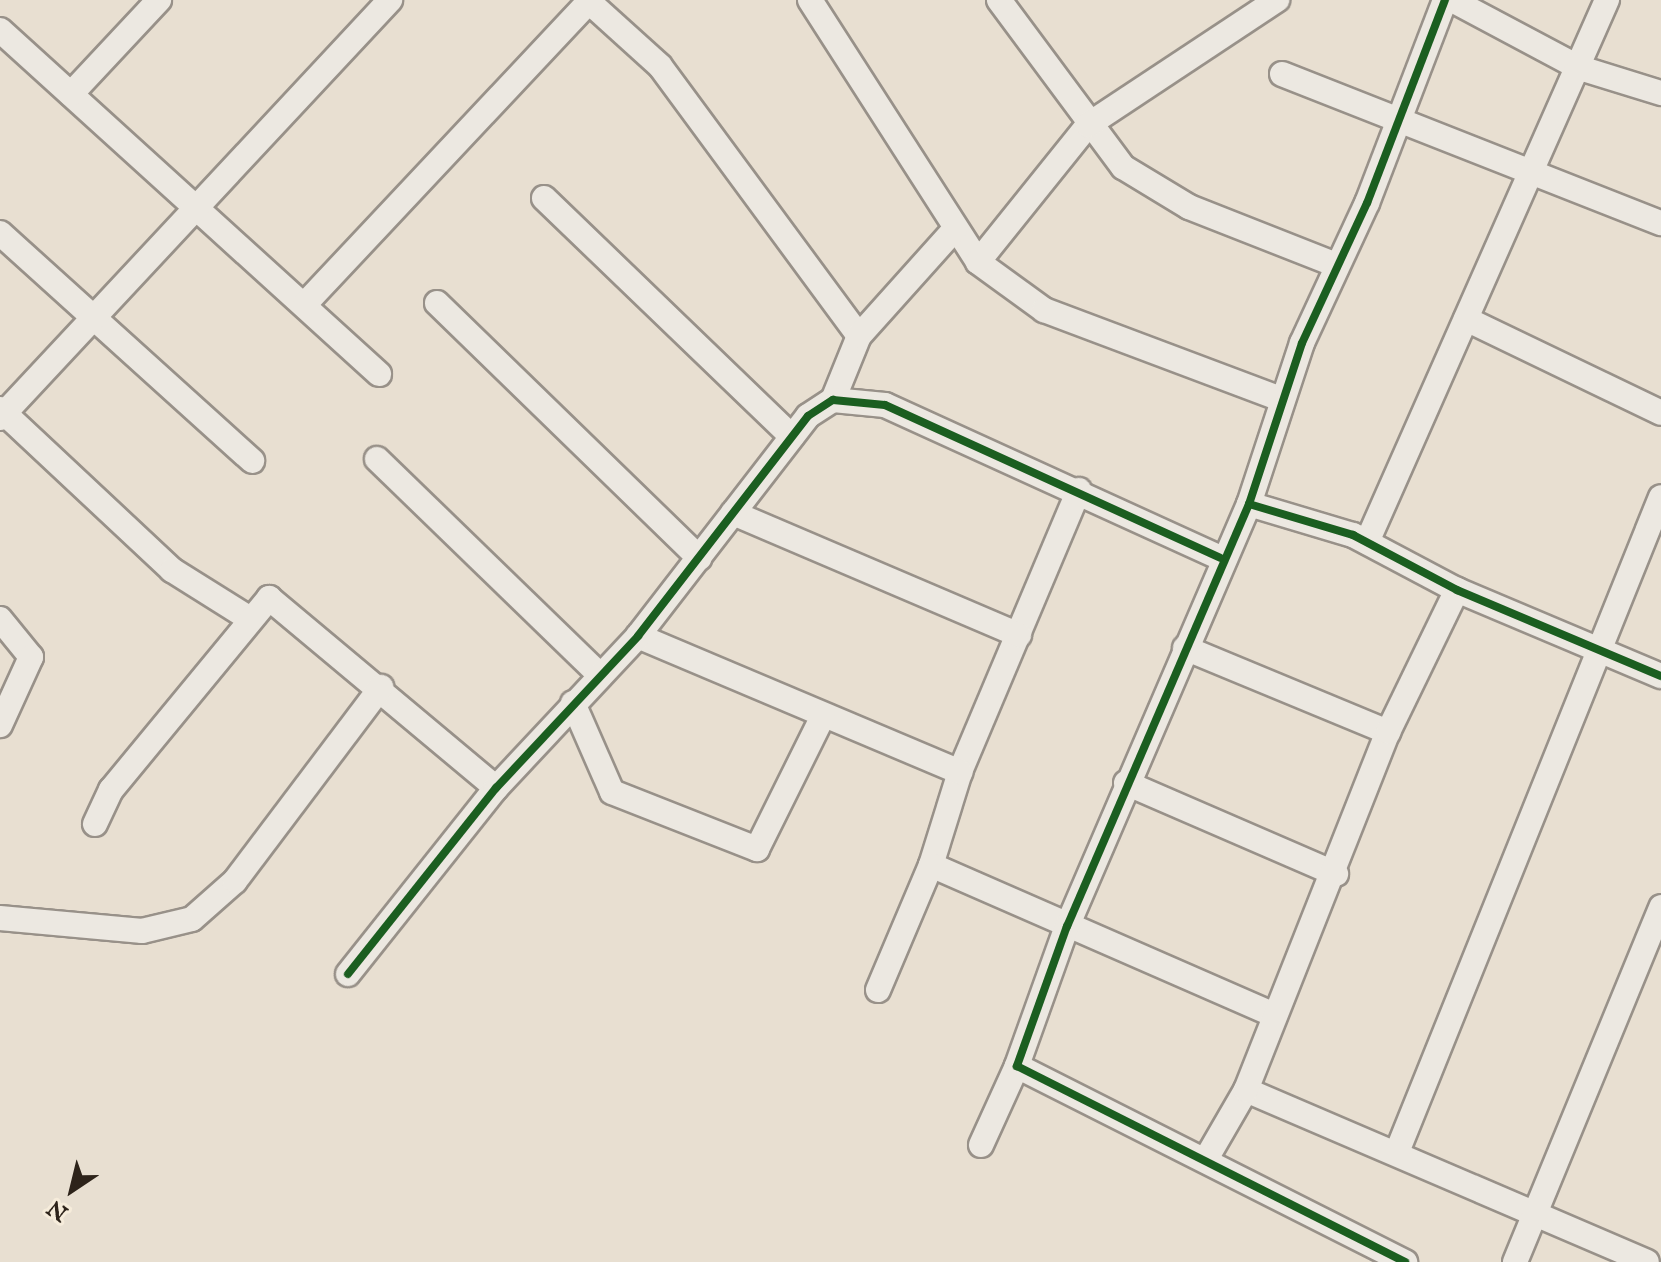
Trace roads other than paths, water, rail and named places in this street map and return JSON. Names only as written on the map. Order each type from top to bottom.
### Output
[{"type":"street","points":[[71,94],[159,0]]},
{"type":"street","points":[[250,619],[172,570],[2,414],[199,210],[390,0]]},
{"type":"street","points":[[810,0],[978,262],[1044,310],[1281,399]]},
{"type":"street","points":[[978,262],[1088,125],[1277,0]]},
{"type":"street","points":[[981,1145],[1017,1066],[1067,926],[1220,558],[1249,504],[1281,399],[1334,264],[1400,122],[1445,0]]},
{"type":"street","points":[[1452,0],[1580,68],[1661,93]]},
{"type":"street","points":[[1367,542],[1533,175],[1607,0]]},
{"type":"street","points":[[305,304],[588,1],[660,66],[859,336]]},
{"type":"street","points":[[1004,2],[1088,125],[1123,167],[1155,189],[1334,264]]},
{"type":"street","points":[[0,30],[379,374]]},
{"type":"street","points":[[1282,74],[1661,223]]},
{"type":"street","points":[[544,198],[792,437]]},
{"type":"street","points":[[348,974],[496,788],[638,636],[792,437],[833,400],[859,336],[955,229]]},
{"type":"street","points":[[0,233],[252,461]]},
{"type":"street","points":[[437,303],[699,558]]},
{"type":"street","points":[[1466,319],[1661,413]]},
{"type":"street","points":[[833,400],[885,405],[1079,490],[1220,558]]},
{"type":"street","points":[[377,459],[600,675]]},
{"type":"street","points":[[878,990],[931,865],[960,772],[1079,490]]},
{"type":"street","points":[[1397,1152],[1601,654],[1661,497]]},
{"type":"street","points":[[1249,504],[1367,542],[1457,590],[1601,654],[1661,676]]},
{"type":"street","points":[[733,513],[1019,635]]},
{"type":"street","points":[[1206,1159],[1246,1090],[1274,1015],[1336,874],[1388,732],[1457,590]]},
{"type":"street","points":[[95,824],[111,790],[269,598],[290,608],[496,788]]},
{"type":"street","points":[[0,619],[31,657],[0,725]]},
{"type":"street","points":[[638,636],[960,772]]},
{"type":"street","points":[[1185,648],[1388,732]]},
{"type":"street","points":[[0,918],[142,931],[192,919],[235,881],[381,687]]},
{"type":"street","points":[[573,703],[612,792],[757,849],[823,716]]},
{"type":"street","points":[[1126,783],[1336,874]]},
{"type":"street","points":[[931,865],[1274,1015]]},
{"type":"street","points":[[1515,1262],[1661,907]]},
{"type":"street","points":[[1017,1066],[1405,1262]]},
{"type":"street","points":[[1246,1090],[1397,1152],[1647,1262]]}]
